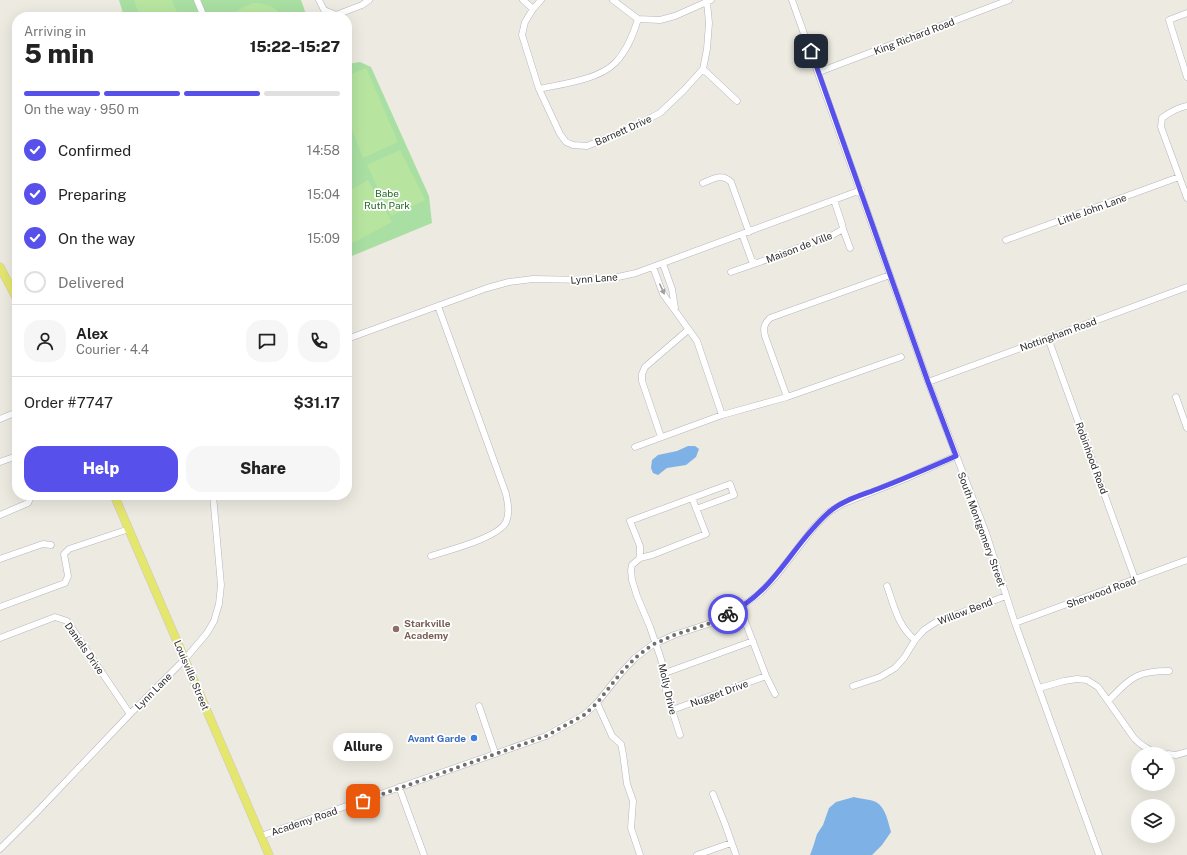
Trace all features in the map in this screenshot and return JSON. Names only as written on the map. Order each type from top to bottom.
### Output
[{"type":"main road","points":[[0,267],[12,290]]},
{"type":"main road","name":"Louisville Street","points":[[116,500],[269,855]]},
{"type":"street","points":[[197,0],[202,12]]},
{"type":"street","points":[[319,0],[324,10],[329,12]]},
{"type":"street","points":[[344,12],[362,5],[369,0]]},
{"type":"street","points":[[523,0],[533,9]]},
{"type":"street","name":"Barnett Drive","points":[[541,0],[525,22],[522,35],[539,89],[560,134],[566,142],[573,145],[587,146],[627,130],[660,113],[703,69]]},
{"type":"street","points":[[613,0],[638,19],[660,20],[675,16],[708,1],[708,43],[703,69],[738,101]]},
{"type":"street","name":"South Montgomery Street","points":[[792,0],[819,72],[928,382],[986,533],[1015,623],[1097,854]]},
{"type":"street","points":[[989,0],[991,7]]},
{"type":"street","name":"King Richard Road","points":[[819,72],[1009,0]]},
{"type":"street","points":[[1187,13],[1169,20],[1187,77]]},
{"type":"street","points":[[539,89],[595,76],[615,63],[628,45],[638,19]]},
{"type":"street","points":[[1187,106],[1180,107],[1162,118],[1161,127],[1187,198]]},
{"type":"street","points":[[703,183],[722,177],[731,182],[749,232]]},
{"type":"street","name":"Little John Lane","points":[[1006,240],[1179,177]]},
{"type":"street","name":"Lynn Lane","points":[[352,337],[487,288],[509,282],[532,279],[609,279],[636,273],[861,190]]},
{"type":"street","name":"Maison de Ville","points":[[742,234],[752,261],[757,263],[831,236],[843,229],[834,200]]},
{"type":"street","points":[[843,229],[850,248]]},
{"type":"street","points":[[732,272],[757,263]]},
{"type":"street","points":[[663,264],[672,289],[675,309]]},
{"type":"street","points":[[653,267],[663,294],[697,341],[722,415]]},
{"type":"street","points":[[787,396],[765,336],[763,328],[766,322],[770,318],[890,275]]},
{"type":"street","name":"Nottingham Road","points":[[928,382],[1187,287]]},
{"type":"street","points":[[431,556],[493,534],[502,527],[509,512],[506,494],[438,306]]},
{"type":"street","points":[[661,437],[642,381],[642,374],[645,367],[688,330]]},
{"type":"street","name":"Robinhood Road","points":[[1048,338],[1135,579]]},
{"type":"street","points":[[635,447],[722,415],[787,396],[901,357]]},
{"type":"street","points":[[1176,397],[1187,428]]},
{"type":"street","points":[[0,419],[12,414]]},
{"type":"street","name":"Academy Road","points":[[261,836],[546,736],[584,715],[597,703],[635,658],[656,643],[674,635],[711,623],[740,608],[760,593],[815,526],[829,512],[842,504],[907,478],[956,456]]},
{"type":"street","points":[[0,462],[12,458]]},
{"type":"street","points":[[692,498],[696,509],[706,534],[652,555],[640,558],[640,546],[630,521],[692,498],[730,484],[734,495],[696,509]]},
{"type":"street","points":[[0,515],[28,503],[30,500]]},
{"type":"street","name":"Lynn Lane","points":[[0,849],[185,659],[207,633],[214,621],[219,604],[221,585],[213,500]]},
{"type":"street","points":[[0,607],[65,583],[68,576],[64,554],[69,550],[129,529]]},
{"type":"street","points":[[0,559],[43,544],[51,545]]},
{"type":"street","name":"Molly Drive","points":[[640,558],[632,565],[632,580],[656,643],[665,673],[666,690],[680,735]]},
{"type":"street","name":"Sherwood Road","points":[[1015,623],[1187,560]]},
{"type":"street","points":[[888,586],[899,620],[908,634],[915,640]]},
{"type":"street","name":"Willow Bend","points":[[853,686],[880,677],[895,668],[904,658],[915,640],[924,630],[936,622],[1006,596]]},
{"type":"street","points":[[740,608],[766,676],[775,694]]},
{"type":"street","name":"Daniels Drive","points":[[0,638],[55,617],[67,621],[130,714]]},
{"type":"street","points":[[665,673],[753,641]]},
{"type":"street","points":[[1108,702],[1136,676],[1154,671],[1169,671]]},
{"type":"street","name":"Nugget Drive","points":[[672,710],[766,676]]},
{"type":"street","points":[[1039,688],[1064,681],[1077,679],[1086,680],[1098,687],[1134,738],[1146,747]]},
{"type":"street","points":[[597,703],[612,736],[621,744],[627,784],[633,801],[631,828],[640,855]]},
{"type":"street","points":[[479,706],[495,753]]},
{"type":"street","points":[[1175,755],[1187,752]]},
{"type":"street","points":[[399,787],[424,855]]},
{"type":"street","points":[[713,794],[736,855]]},
{"type":"street","points":[[701,854],[731,843]]},
{"type":"green space","points":[[119,0],[301,0],[305,12],[123,12]]},
{"type":"green space","points":[[134,0],[172,0],[177,12],[138,12]]},
{"type":"green space","points":[[253,3],[270,6],[279,12],[237,12]]},
{"type":"green space","name":"Babe Ruth Park","points":[[360,62],[371,67],[429,196],[432,223],[352,256],[352,63]]},
{"type":"green space","points":[[366,68],[398,142],[363,158],[352,130],[352,74]]},
{"type":"green space","points":[[400,150],[425,200],[391,216],[367,165]]},
{"type":"green space","points":[[368,180],[392,222],[352,243],[352,189]]},
{"type":"water","points":[[688,446],[695,446],[699,449],[696,457],[686,465],[667,468],[658,475],[653,473],[651,468],[652,460],[658,455],[677,451]]},
{"type":"water","points":[[854,797],[876,802],[884,811],[891,832],[882,845],[872,855],[810,855],[817,834],[823,825],[829,808],[836,802]]},
{"type":"way so far","points":[[363,801],[546,736],[564,727],[584,715],[597,703],[635,658],[652,645],[674,635],[711,623],[728,614]]},
{"type":"place","name":"Starkville Academy","points":[[396,629]]},
{"type":"place","name":"Avant Garde","points":[[474,738]]},
{"type":"place","name":"Allure","points":[[363,801]]},
{"type":"route","points":[[728,614],[737,610],[760,593],[776,576],[815,526],[829,512],[842,504],[907,478],[956,456],[928,382],[811,51]]}]
